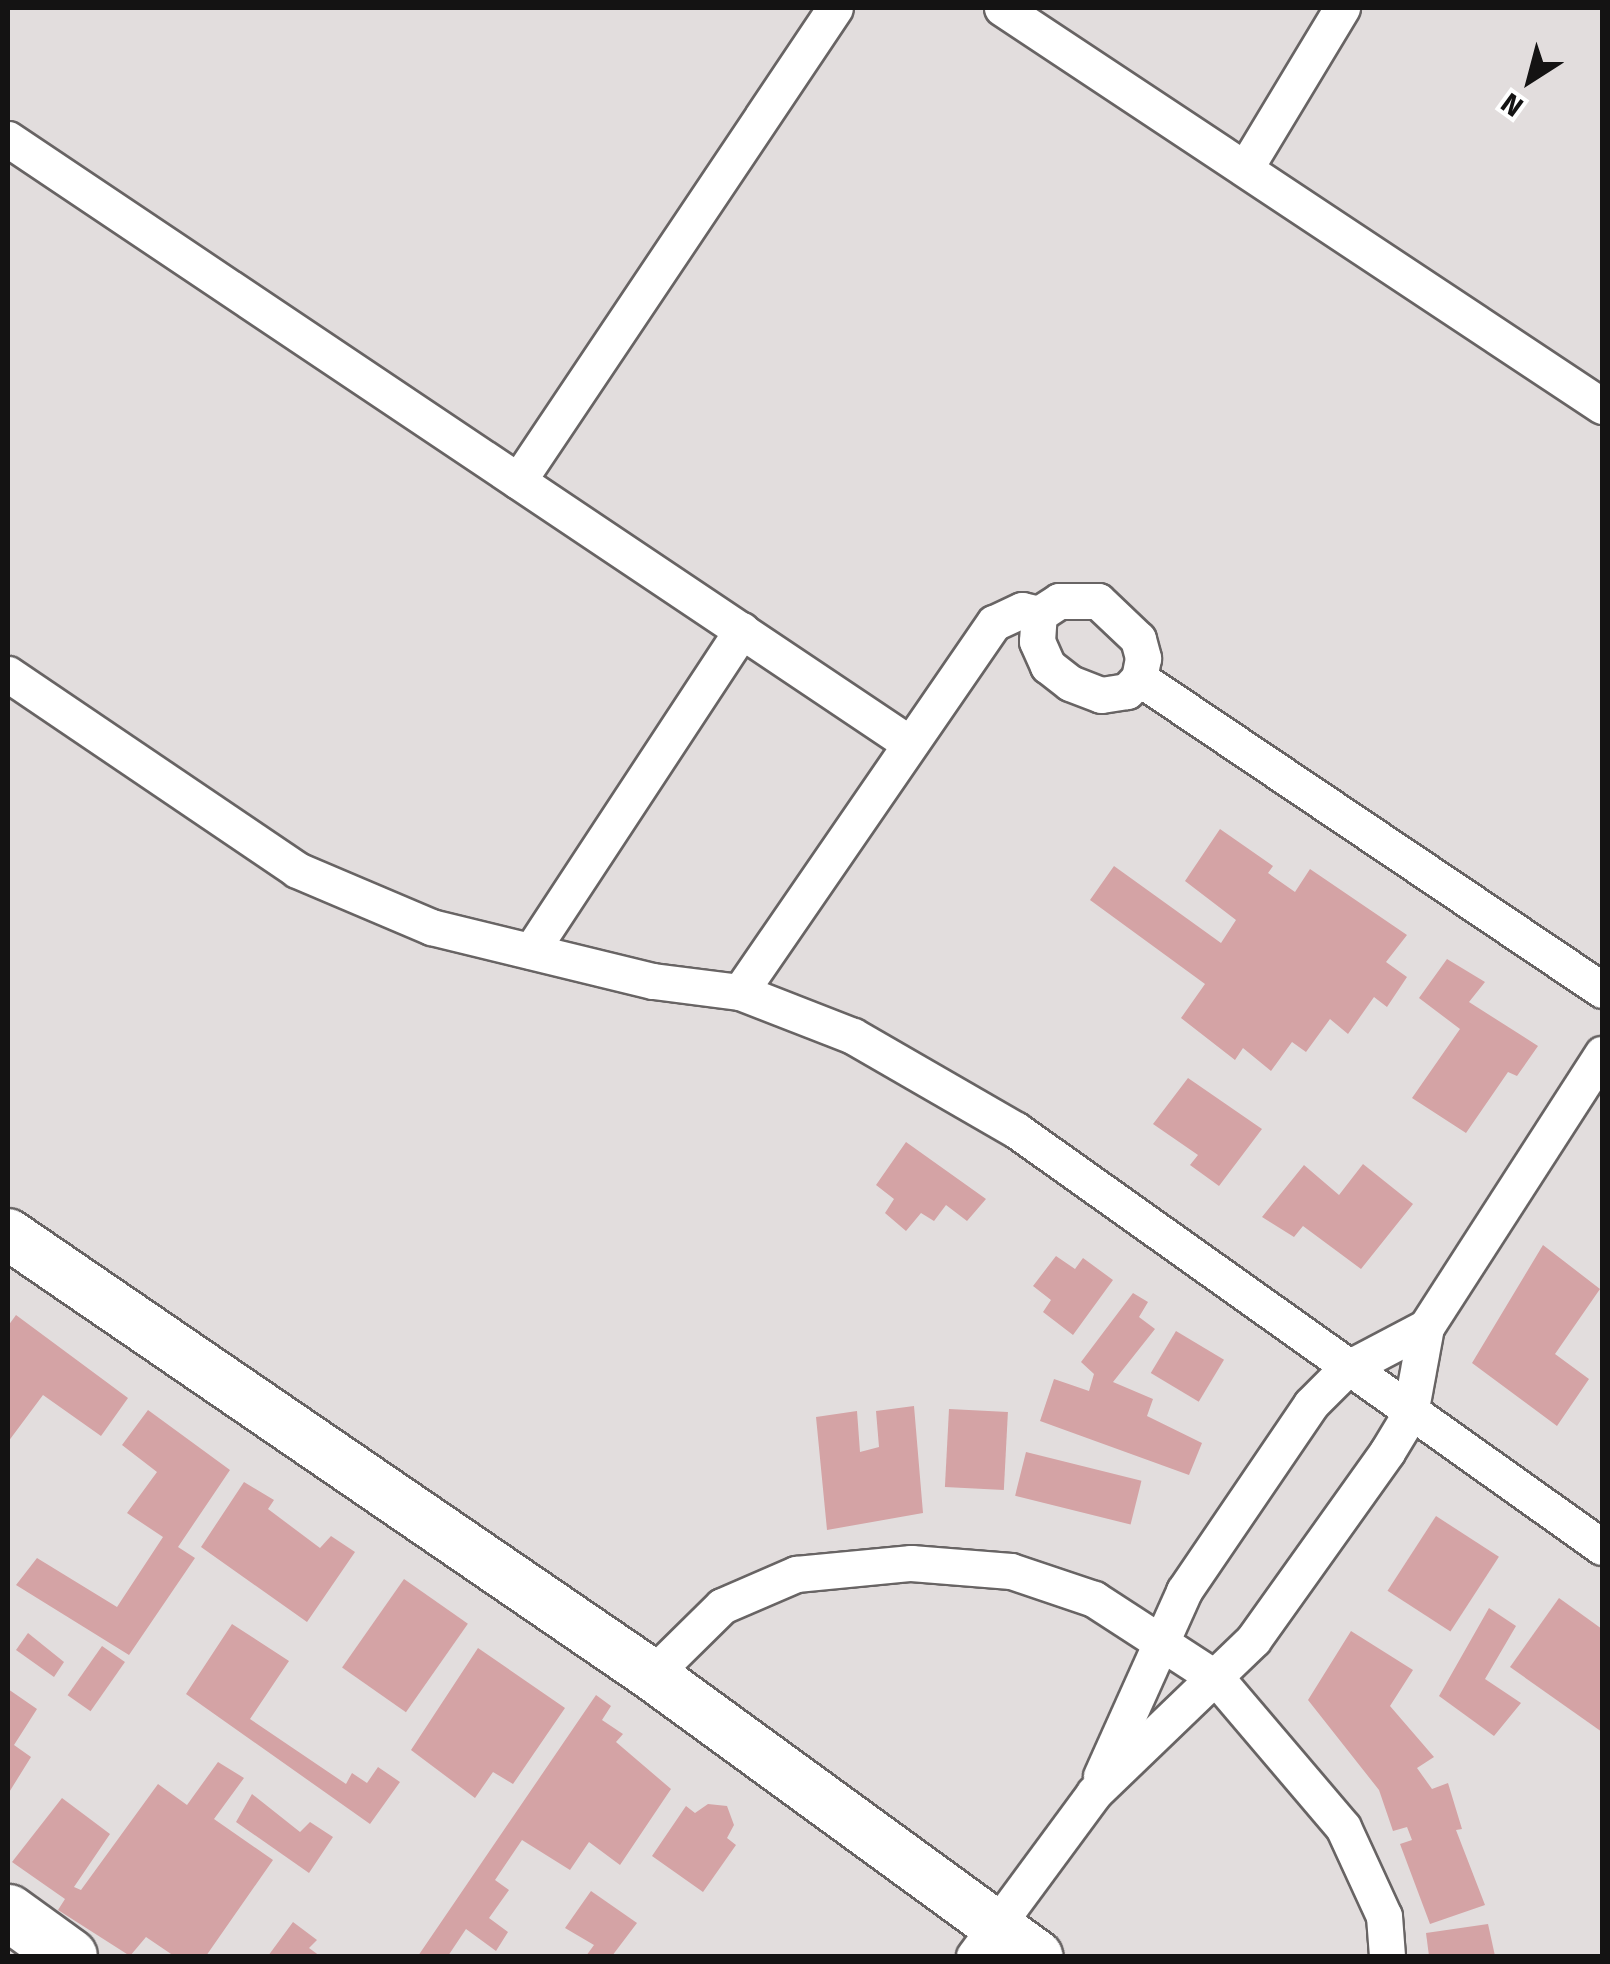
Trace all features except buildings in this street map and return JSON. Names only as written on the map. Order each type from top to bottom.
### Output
[{"type":"main road","points":[[8,1912],[69,1956]]},
{"type":"main road","points":[[8,1944],[31,1956]]},
{"type":"street","points":[[518,481],[836,8]]},
{"type":"street","points":[[1002,8],[1048,20],[1246,166],[1602,406]]},
{"type":"street","points":[[1246,166],[1342,8]]},
{"type":"street","points":[[8,139],[909,743]]},
{"type":"street","points":[[740,992],[994,623],[1022,610],[1039,614],[1059,600],[1098,601],[1138,639],[1143,658],[1139,678],[1127,691],[1101,695],[1070,684],[1048,666],[1037,642],[1039,614]]},
{"type":"street","points":[[530,951],[742,630]]},
{"type":"street","points":[[8,674],[297,870],[430,926],[653,981],[740,992],[853,1036],[1016,1130],[1602,1547]]},
{"type":"street","points":[[1139,678],[1602,990]]},
{"type":"street","points":[[984,1942],[1094,1792],[1253,1640],[1410,1414],[1426,1327],[1602,1054]]},
{"type":"street","points":[[8,1234],[652,1675],[984,1942],[1037,1956]]},
{"type":"street","points":[[1094,1792],[1184,1591],[1311,1404],[1346,1368],[1426,1327]]},
{"type":"street","points":[[652,1675],[722,1606],[796,1574],[911,1563],[1012,1571],[1094,1600],[1217,1678],[1343,1826],[1384,1916],[1387,1956]]}]
